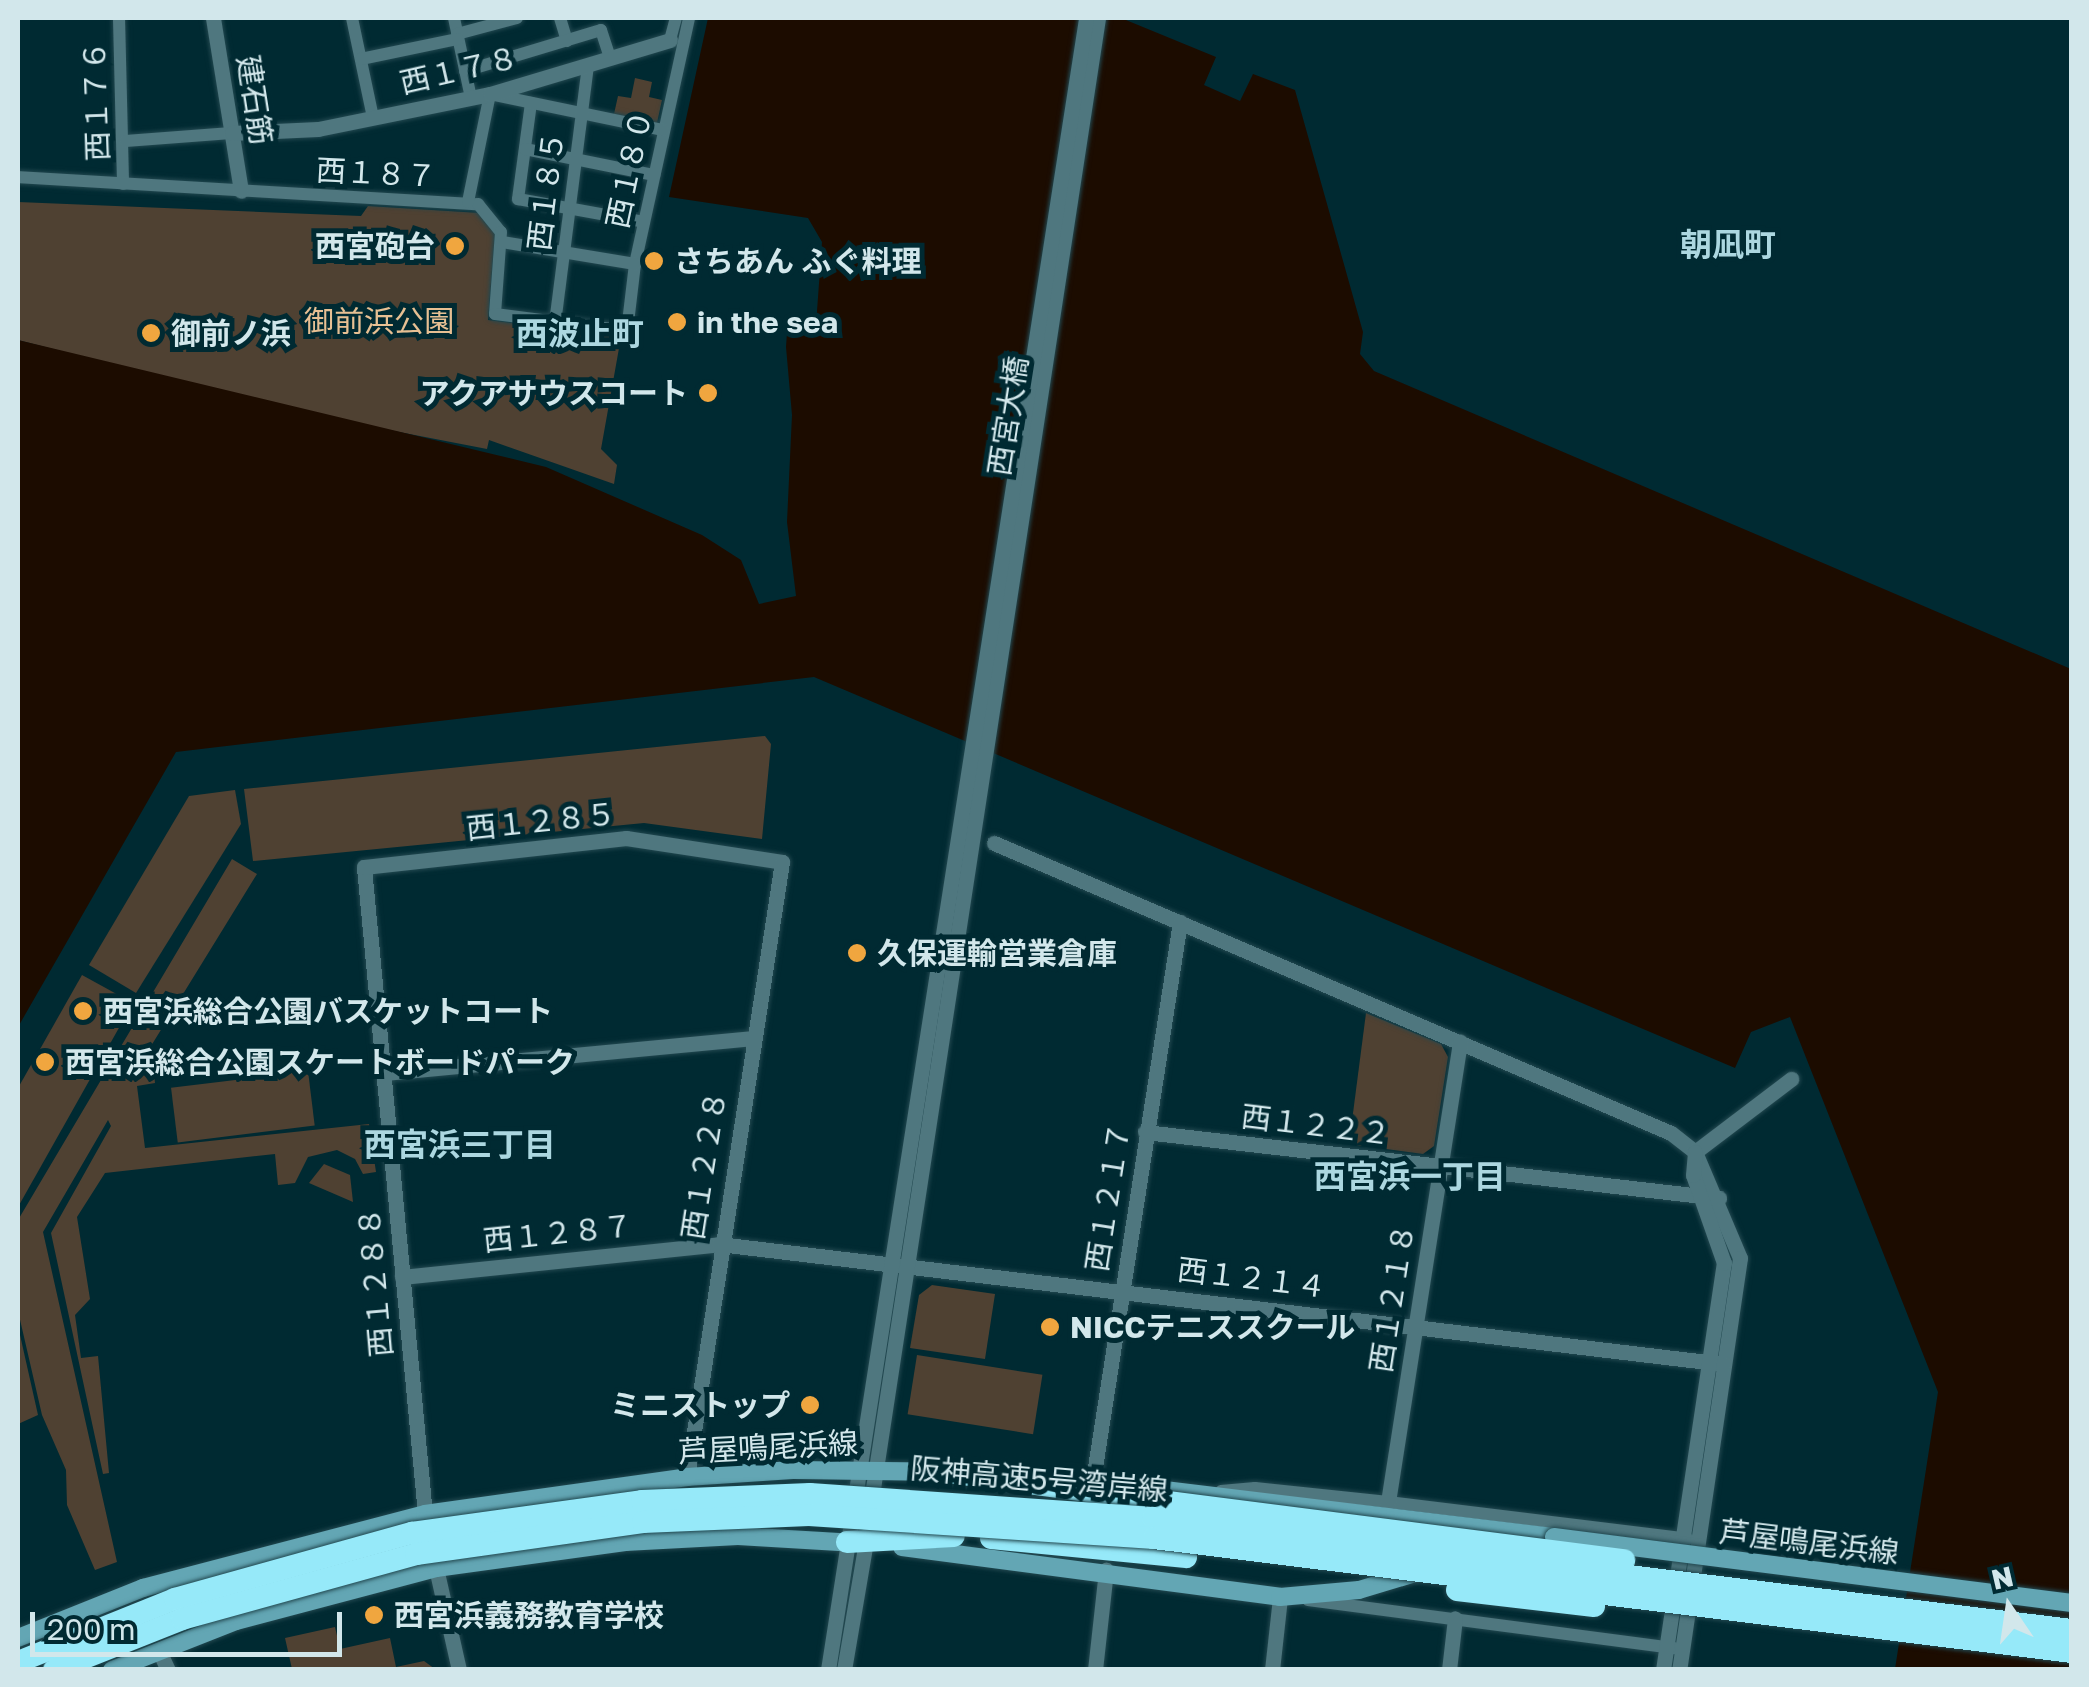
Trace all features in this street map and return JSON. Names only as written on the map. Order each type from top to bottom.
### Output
[{"type":"highway","points":[[941,1472],[1562,1551],[2063,1629]]},
{"type":"highway","name":"阪神高速5号湾岸線","points":[[18,1662],[175,1600],[412,1534],[642,1501],[792,1495],[1072,1509],[2063,1629]]},
{"type":"highway","name":"阪神高速5号湾岸線","points":[[54,1670],[182,1619],[416,1554],[566,1530],[739,1516],[901,1517],[1068,1529],[2072,1652]]},
{"type":"highway","points":[[859,1541],[935,1534],[1186,1557],[1560,1603],[1852,1623]]},
{"type":"main road","name":"芦屋鳴尾浜線","points":[[21,1635],[143,1588],[426,1514],[687,1477],[867,1469],[1092,1480],[1209,1492],[2072,1602]]},
{"type":"main road","points":[[426,1514],[436,1568]]},
{"type":"main road","name":"芦屋鳴尾浜線","points":[[120,1669],[162,1664],[236,1621],[436,1568],[624,1542],[738,1536],[859,1541],[1106,1570],[1280,1597],[1359,1590],[1547,1536]]},
{"type":"street","name":"西１７６","points":[[119,18],[125,141],[123,184]]},
{"type":"street","name":"建石筋","points":[[214,18],[241,192]]},
{"type":"street","points":[[352,18],[373,118]]},
{"type":"street","points":[[454,18],[470,98]]},
{"type":"street","points":[[361,58],[458,37],[517,18]]},
{"type":"street","points":[[563,18],[567,41]]},
{"type":"street","name":"西１７８","points":[[232,133],[318,129],[490,94],[670,40],[676,18]]},
{"type":"street","name":"西１８０","points":[[555,323],[627,331],[635,264],[689,18]]},
{"type":"street","name":"西宮大橋","points":[[966,823],[1086,18]]},
{"type":"street","name":"西宮大橋","points":[[966,823],[1098,18]]},
{"type":"street","points":[[465,71],[567,41],[600,24],[610,58]]},
{"type":"street","name":"西１８５","points":[[555,323],[588,65]]},
{"type":"street","points":[[468,202],[490,94],[662,130]]},
{"type":"street","points":[[531,103],[518,198],[644,222]]},
{"type":"street","points":[[125,141],[232,133]]},
{"type":"street","points":[[525,149],[654,174]]},
{"type":"street","name":"西１８７","points":[[18,177],[468,202],[493,215],[502,242]]},
{"type":"street","points":[[555,323],[492,312],[502,242],[635,264]]},
{"type":"street","points":[[844,1670],[891,1263],[966,823]]},
{"type":"street","points":[[867,1469],[908,1265],[966,823]]},
{"type":"street","name":"西１２８５","points":[[364,866],[626,838],[782,862]]},
{"type":"street","points":[[994,843],[1671,1133],[1695,1152],[1719,1198],[1740,1258],[1717,1363],[1675,1648],[1664,1670]]},
{"type":"street","name":"西１２２８","points":[[687,1477],[751,1038],[782,862]]},
{"type":"street","name":"西１２８８","points":[[364,866],[426,1514]]},
{"type":"street","name":"西１２１７","points":[[1092,1480],[1180,922]]},
{"type":"street","points":[[384,1073],[751,1038]]},
{"type":"street","name":"西１２１８","points":[[1388,1502],[1460,1042]]},
{"type":"street","points":[[1695,1152],[1790,1079]]},
{"type":"street","name":"西１２２２","points":[[1145,1132],[1719,1198]]},
{"type":"street","points":[[1695,1152],[1700,1196],[1724,1263],[1717,1363]]},
{"type":"street","name":"西１２８７","points":[[402,1276],[720,1244],[891,1263]]},
{"type":"street","name":"西１２１４","points":[[891,1263],[1717,1363]]},
{"type":"street","points":[[1209,1492],[1255,1488],[1691,1540]]},
{"type":"street","points":[[828,1670],[859,1541]]},
{"type":"street","points":[[436,1568],[459,1670]]},
{"type":"street","points":[[1095,1670],[1106,1570]]},
{"type":"street","points":[[143,1588],[162,1664]]},
{"type":"street","points":[[1272,1670],[1280,1597],[1675,1648]]},
{"type":"street","points":[[1449,1670],[1455,1618]]},
{"type":"street","points":[[1675,1648],[1680,1670]]},
{"type":"green space","points":[[635,78],[652,82],[649,97],[662,100],[657,123],[614,114],[618,96],[631,98]]},
{"type":"green space","name":"御前浜公園","points":[[18,202],[361,216],[368,206],[480,213],[495,233],[488,320],[621,337],[601,449],[617,465],[614,484],[489,440],[487,449],[301,413],[18,340]]},
{"type":"green space","points":[[765,736],[771,744],[762,839],[644,823],[253,861],[244,789]]},
{"type":"green space","points":[[235,790],[241,824],[136,993],[89,965],[189,796]]},
{"type":"green space","points":[[232,859],[257,874],[151,1046],[155,1083],[137,1086],[145,1148],[369,1124],[376,1172],[363,1174],[355,1159],[337,1150],[308,1157],[295,1183],[278,1185],[275,1154],[105,1173],[77,1217],[90,1299],[75,1315],[81,1358],[98,1356],[109,1473],[103,1474],[51,1233],[111,1126],[108,1120],[43,1232],[117,1562],[95,1570],[67,1505],[66,1470],[42,1415],[18,1311],[18,1220]]},
{"type":"green space","points":[[82,975],[133,1003],[18,1207],[18,1088]]},
{"type":"green space","points":[[1366,1013],[1441,1044],[1448,1057],[1434,1146],[1423,1154],[1349,1144]]},
{"type":"green space","points":[[308,1071],[315,1126],[178,1142],[171,1088]]},
{"type":"green space","points":[[324,1164],[350,1175],[353,1202],[309,1183]]},
{"type":"green space","points":[[932,1285],[995,1294],[985,1359],[910,1348],[919,1295]]},
{"type":"green space","points":[[18,1326],[38,1415],[18,1424]]},
{"type":"green space","points":[[917,1355],[1042,1375],[1033,1434],[908,1414]]},
{"type":"green space","points":[[335,1627],[340,1649],[390,1638],[396,1667],[424,1661],[435,1669],[292,1669],[285,1638]]},
{"type":"shaded area","points":[[708,18],[1121,18],[1216,57],[1204,85],[1240,101],[1253,74],[1295,90],[1363,332],[1360,354],[1374,371],[2071,669],[2071,1669],[1895,1669],[1938,1392],[1790,1017],[1751,1032],[1735,1068],[814,677],[176,752],[18,1027],[18,340],[546,467],[702,535],[741,560],[759,604],[796,596],[787,522],[792,415],[787,333],[816,325],[822,242],[808,218],[669,197]]},
{"type":"place","name":"西宮砲台","points":[[455,246]]},
{"type":"place","name":"さちあん ふぐ料理","points":[[654,261]]},
{"type":"place","name":"in the sea","points":[[677,322]]},
{"type":"place","name":"御前ノ浜","points":[[151,333]]},
{"type":"place","name":"アクアサウスコート","points":[[708,393]]},
{"type":"place","name":"久保運輸営業倉庫","points":[[857,953]]},
{"type":"place","name":"西宮浜総合公園バスケットコート","points":[[83,1011]]},
{"type":"place","name":"西宮浜総合公園スケートボードパーク","points":[[45,1062]]},
{"type":"place","name":"NICCテニススクール","points":[[1050,1327]]},
{"type":"place","name":"ミニストップ","points":[[810,1405]]},
{"type":"place","name":"西宮浜義務教育学校","points":[[374,1615]]},
{"type":"district","name":"朝凪町","points":[[1728,244]]},
{"type":"district","name":"西波止町","points":[[580,333]]},
{"type":"district","name":"西宮浜三丁目","points":[[460,1144]]},
{"type":"district","name":"西宮浜一丁目","points":[[1410,1176]]}]
